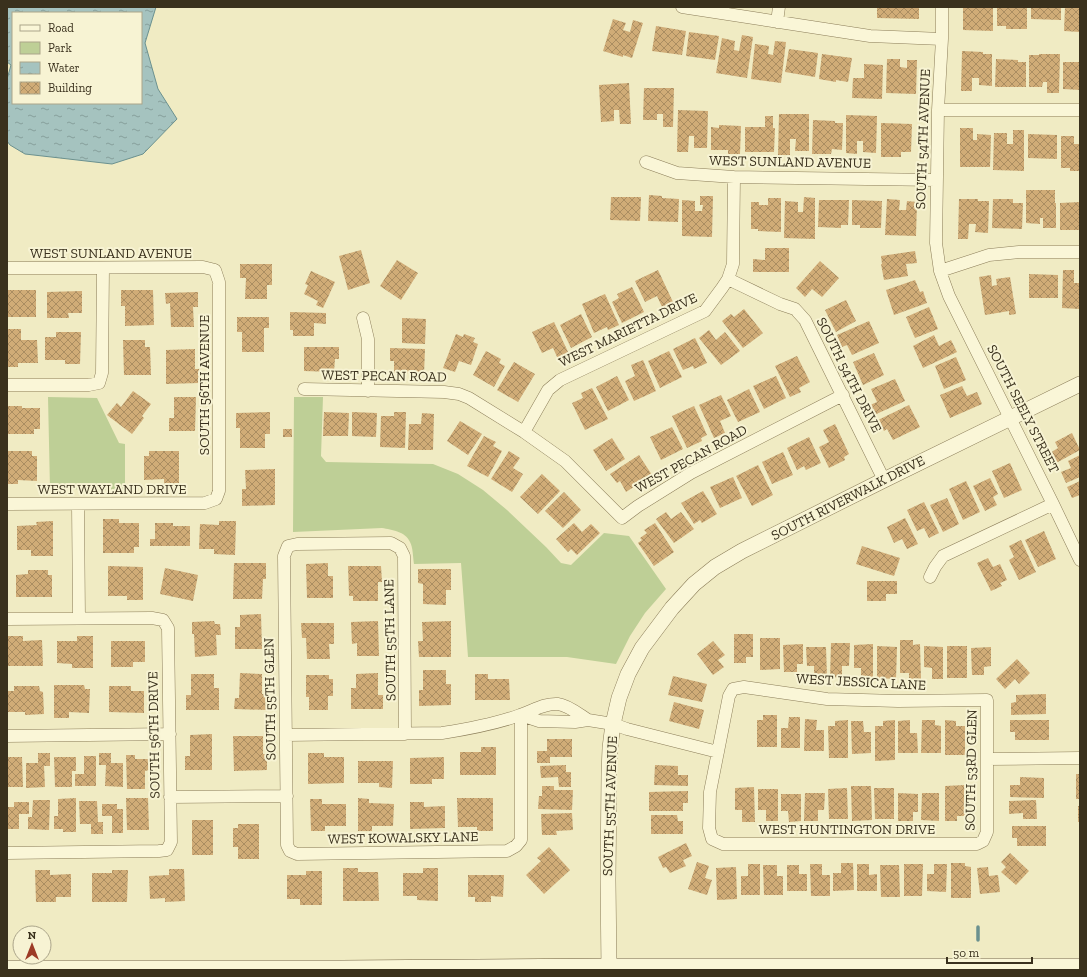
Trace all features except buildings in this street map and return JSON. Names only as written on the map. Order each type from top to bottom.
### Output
[{"type":"main road","points":[[7,969],[1080,967]]},
{"type":"street","points":[[682,7],[870,36],[942,39]]},
{"type":"street","points":[[776,22],[779,7]]},
{"type":"street","name":"SOUTH 54TH AVENUE","points":[[940,271],[936,242],[936,180],[942,7]]},
{"type":"street","points":[[938,110],[1080,110]]},
{"type":"street","name":"WEST SUNLAND AVENUE","points":[[646,162],[677,173],[734,177],[936,180]]},
{"type":"street","name":"WEST MARIETTA DRIVE","points":[[524,432],[548,390],[560,380],[705,312],[728,279],[733,264],[734,177]]},
{"type":"street","points":[[940,271],[989,255],[1019,252],[1080,252]]},
{"type":"street","name":"WEST SUNLAND AVENUE","points":[[7,268],[203,267],[215,270]]},
{"type":"street","points":[[7,385],[89,385],[99,383],[102,373],[103,268]]},
{"type":"street","name":"SOUTH 56TH AVENUE","points":[[215,270],[219,282],[219,491],[216,499]]},
{"type":"street","name":"SOUTH SEELY STREET","points":[[940,271],[949,296],[1080,560]]},
{"type":"street","name":"SOUTH 54TH DRIVE","points":[[728,279],[780,304],[795,309],[805,320],[884,480]]},
{"type":"street","points":[[363,318],[368,339],[368,391]]},
{"type":"street","name":"SOUTH RIVERWALK DRIVE","points":[[642,648],[667,614],[683,596],[694,584],[715,567],[742,551],[1080,384]]},
{"type":"street","name":"WEST PECAN ROAD","points":[[304,389],[444,392],[459,394],[469,398],[524,432],[565,462],[622,518],[638,506],[691,473],[843,395]]},
{"type":"street","name":"WEST WAYLAND DRIVE","points":[[7,504],[205,503],[216,499]]},
{"type":"street","points":[[7,619],[79,618],[78,504]]},
{"type":"street","points":[[930,577],[934,567],[943,556],[1053,504]]},
{"type":"street","name":"SOUTH 55TH LANE","points":[[288,546],[297,544],[391,543],[400,548],[404,556],[405,734]]},
{"type":"street","name":"SOUTH 55TH GLEN","points":[[288,546],[284,556],[287,845],[290,851]]},
{"type":"street","name":"SOUTH 56TH DRIVE","points":[[7,852],[159,851],[167,850],[171,842],[168,628],[163,620],[152,618],[79,618]]},
{"type":"street","name":"SOUTH 55TH AVENUE","points":[[609,969],[608,795],[610,748],[613,724],[619,698],[628,674],[642,648]]},
{"type":"street","name":"WEST JESSICA LANE","points":[[718,752],[729,696],[733,689],[744,687],[827,699],[898,701],[988,700]]},
{"type":"street","name":"SOUTH 53RD GLEN","points":[[983,841],[987,832],[988,700]]},
{"type":"street","points":[[286,735],[442,733],[467,729],[521,715],[533,709],[559,704],[573,710],[588,720]]},
{"type":"street","points":[[551,705],[551,721]]},
{"type":"street","points":[[521,715],[539,721],[575,722],[588,720],[613,724],[627,729],[718,752]]},
{"type":"street","name":"WEST KOWALSKY LANE","points":[[290,851],[297,854],[506,851],[516,846],[521,840],[521,715]]},
{"type":"street","points":[[7,736],[170,734]]},
{"type":"street","name":"WEST HUNTINGTON DRIVE","points":[[718,752],[710,792],[709,828],[712,839],[723,844],[977,844],[983,841]]},
{"type":"street","points":[[987,759],[1080,758]]},
{"type":"street","points":[[170,797],[287,796]]},
{"type":"green space","points":[[48,397],[97,398],[119,443],[125,444],[125,490],[50,489]]},
{"type":"green space","points":[[294,397],[323,397],[321,456],[326,462],[433,464],[458,474],[483,490],[507,510],[561,563],[571,565],[604,533],[629,536],[666,589],[645,613],[630,636],[616,664],[567,657],[468,657],[461,563],[414,564],[412,547],[408,538],[402,533],[390,529],[382,528],[293,532]]},
{"type":"water","points":[[7,7],[156,7],[145,43],[158,89],[177,119],[143,154],[112,164],[25,154],[10,145],[7,141],[7,79],[11,65],[7,62]]},
{"type":"waterway","points":[[978,927],[978,940]]}]
